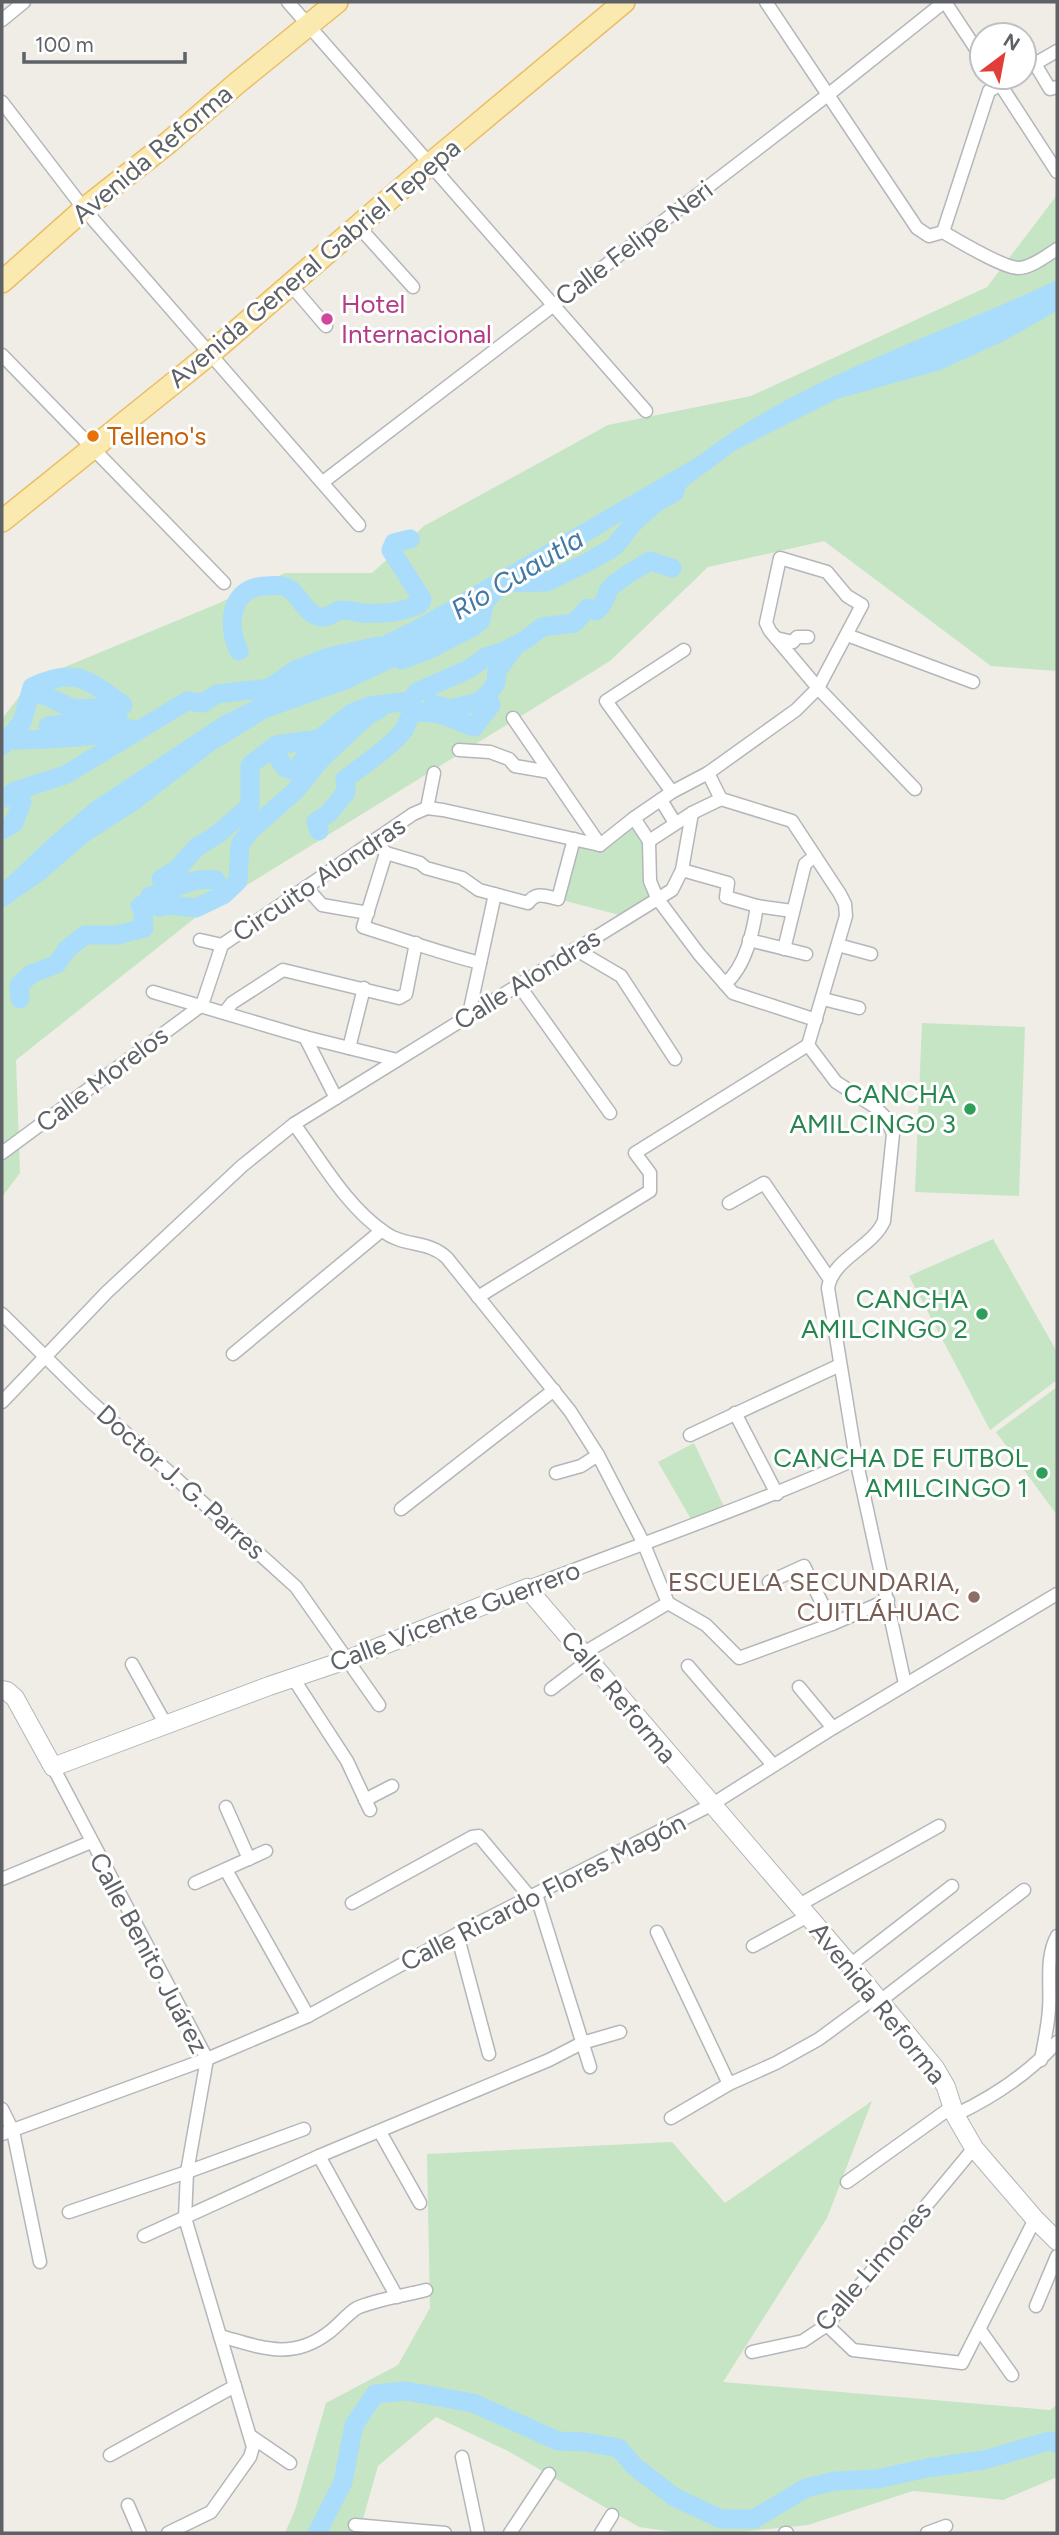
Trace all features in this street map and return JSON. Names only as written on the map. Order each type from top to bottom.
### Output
[{"type":"main road","name":"Avenida Reforma","points":[[2,282],[84,209],[337,2]]},
{"type":"main road","name":"Avenida General Gabriel Tepepa","points":[[2,521],[211,353],[430,164],[624,2]]},
{"type":"street","points":[[2,20],[24,2]]},
{"type":"street","points":[[288,2],[646,411]]},
{"type":"street","points":[[765,2],[918,228],[929,236],[943,232],[1018,268],[1032,264],[1057,249]]},
{"type":"street","points":[[945,2],[968,37]]},
{"type":"street","name":"Calle Felipe Neri","points":[[323,482],[945,2]]},
{"type":"street","points":[[1038,62],[1057,51]]},
{"type":"street","points":[[1038,76],[1050,89],[1057,87]]},
{"type":"street","points":[[943,232],[989,91]]},
{"type":"street","points":[[1004,91],[1057,172]]},
{"type":"street","points":[[2,102],[84,209],[359,525]]},
{"type":"street","points":[[359,228],[413,287]]},
{"type":"street","points":[[291,285],[326,326]]},
{"type":"street","points":[[2,355],[224,583]]},
{"type":"street","points":[[513,718],[600,845],[634,818],[666,796],[708,773],[796,710],[818,688],[862,605],[847,596],[827,572],[780,558],[766,623],[818,688],[915,789]]},
{"type":"street","points":[[847,635],[973,682]]},
{"type":"street","points":[[776,638],[793,642],[797,636],[808,638]]},
{"type":"street","points":[[675,823],[666,796],[606,701],[684,650]]},
{"type":"street","points":[[459,750],[490,752],[509,759],[515,766],[550,772]]},
{"type":"street","points":[[427,808],[434,773]]},
{"type":"street","points":[[708,773],[721,799]]},
{"type":"street","points":[[478,1297],[650,1191],[650,1173],[635,1153],[808,1045],[846,916],[845,904],[792,821],[721,799],[692,813],[649,841]]},
{"type":"street","name":"Circuito Alondras","points":[[202,1005],[222,945],[413,814],[427,808],[600,845]]},
{"type":"street","points":[[692,813],[682,870],[728,883],[726,897],[757,906],[792,911]]},
{"type":"street","points":[[634,818],[649,841],[650,881],[657,898],[699,954],[733,993],[816,1020]]},
{"type":"street","points":[[375,840],[386,853],[462,878],[479,890],[528,903],[532,897],[539,894],[558,899],[574,839]]},
{"type":"street","points":[[386,853],[363,928],[416,943],[427,950],[480,962]]},
{"type":"street","points":[[784,949],[805,864],[815,856]]},
{"type":"street","name":"Calle Alondras","points":[[2,1402],[107,1292],[242,1166],[294,1124],[672,890],[682,870]]},
{"type":"street","points":[[306,887],[323,905],[368,913]]},
{"type":"street","points":[[469,1014],[495,894]]},
{"type":"street","points":[[725,984],[737,974],[754,926],[757,906]]},
{"type":"street","points":[[200,940],[222,945]]},
{"type":"street","points":[[748,940],[806,954]]},
{"type":"street","points":[[225,1012],[232,1003],[283,970],[403,997],[406,995],[416,943]]},
{"type":"street","points":[[838,945],[871,954]]},
{"type":"street","points":[[575,949],[621,976],[675,1059]]},
{"type":"street","points":[[518,984],[610,1113]]},
{"type":"street","points":[[349,1048],[364,988]]},
{"type":"street","points":[[153,992],[304,1037],[397,1060]]},
{"type":"street","points":[[823,999],[859,1008]]},
{"type":"street","name":"Calle Morelos","points":[[2,1153],[202,1005]]},
{"type":"street","points":[[304,1037],[336,1098]]},
{"type":"street","points":[[808,1045],[836,1082],[875,1107],[887,1119],[893,1134],[884,1221],[878,1233],[836,1269],[829,1278],[828,1288],[856,1459],[905,1684]]},
{"type":"street","points":[[294,1124],[352,1204],[381,1231],[396,1240],[438,1249],[554,1390],[598,1455],[643,1542],[668,1603],[706,1625],[739,1658],[888,1600]]},
{"type":"street","points":[[729,1203],[764,1183],[829,1278]]},
{"type":"street","points":[[233,1354],[381,1231]]},
{"type":"street","name":"Doctor J. G. Parres","points":[[2,1314],[88,1398],[296,1587],[379,1705]]},
{"type":"street","points":[[690,1435],[840,1365]]},
{"type":"street","points":[[401,1509],[554,1390]]},
{"type":"street","points":[[735,1413],[778,1494]]},
{"type":"street","points":[[556,1473],[581,1466],[598,1455]]},
{"type":"street","name":"Calle Vicente Guerrero","points":[[53,1767],[349,1659],[643,1542],[778,1494],[856,1459]]},
{"type":"street","points":[[769,1582],[804,1566],[832,1624]]},
{"type":"street","name":"Calle Reforma","points":[[527,1588],[711,1805]]},
{"type":"street","name":"Calle Ricardo Flores Magón","points":[[7,2132],[207,2059],[308,2016],[457,1934],[711,1805],[772,1765],[1057,1594]]},
{"type":"street","points":[[551,1689],[585,1657],[668,1603]]},
{"type":"street","points":[[132,1664],[166,1725]]},
{"type":"street","points":[[688,1666],[772,1765]]},
{"type":"street","points":[[293,1678],[347,1761],[367,1805],[392,1786]]},
{"type":"street","points":[[799,1687],[833,1728]]},
{"type":"street","name":"Calle Benito Juárez","points":[[2,1690],[15,1698],[207,2059],[187,2172],[185,2218],[252,2437]]},
{"type":"street","name":"Avenida Reforma","points":[[711,1805],[935,2068],[947,2087],[954,2110],[974,2148],[1035,2219],[1054,2233]]},
{"type":"street","points":[[226,1807],[249,1859]]},
{"type":"street","points":[[753,1946],[803,1910],[939,1826]]},
{"type":"street","points":[[352,1903],[472,1837],[479,1836],[533,1896],[590,2067]]},
{"type":"street","points":[[2,1879],[91,1842]]},
{"type":"street","points":[[195,1883],[266,1851]]},
{"type":"street","points":[[226,1870],[308,2016]]},
{"type":"street","points":[[850,1965],[952,1886]]},
{"type":"street","points":[[671,2118],[729,2084],[776,2063],[819,2039],[878,1999],[1024,1890]]},
{"type":"street","points":[[657,1932],[729,2084]]},
{"type":"street","points":[[457,1934],[489,2054]]},
{"type":"street","points":[[1041,2060],[1049,2009],[1049,1965],[1057,1936]]},
{"type":"street","points":[[144,2236],[320,2156],[549,2060],[582,2043],[620,2032]]},
{"type":"street","points":[[847,2182],[954,2110],[984,2101],[1041,2060],[1057,2042]]},
{"type":"street","points":[[2,2109],[40,2262]]},
{"type":"street","points":[[69,2213],[304,2129]]},
{"type":"street","points":[[380,2132],[420,2203]]},
{"type":"street","name":"Calle Limones","points":[[752,2352],[803,2341],[827,2325],[974,2148]]},
{"type":"street","points":[[320,2156],[397,2297]]},
{"type":"street","points":[[827,2325],[853,2350],[962,2363],[1035,2219]]},
{"type":"street","points":[[1036,2305],[1057,2256]]},
{"type":"street","points":[[220,2336],[257,2347],[288,2351],[308,2346],[357,2308],[426,2290]]},
{"type":"street","points":[[980,2330],[1012,2375]]},
{"type":"street","points":[[110,2455],[235,2386]]},
{"type":"street","points":[[252,2437],[290,2463]]},
{"type":"street","points":[[168,2533],[211,2512],[250,2457],[252,2437]]},
{"type":"street","points":[[462,2457],[478,2533]]},
{"type":"street","points":[[510,2533],[549,2474]]},
{"type":"street","points":[[128,2505],[140,2533]]},
{"type":"street","points":[[601,2533],[612,2515]]},
{"type":"street","points":[[355,2525],[445,2533]]},
{"type":"street","points":[[927,2533],[946,2526]]},
{"type":"green space","points":[[1057,195],[1057,671],[991,666],[824,541],[708,567],[610,661],[200,914],[16,1060],[20,1173],[2,1197],[2,719],[31,681],[285,573],[372,573],[424,526],[608,425],[751,396],[987,287]]},
{"type":"green space","points":[[634,818],[649,841],[657,898],[627,917],[558,899],[574,839],[600,845]]},
{"type":"green space","name":"CANCHA AMILCINGO 3","points":[[922,1023],[1025,1027],[1019,1196],[915,1192]]},
{"type":"green space","name":"CANCHA AMILCINGO 2","points":[[993,1239],[1057,1352],[1057,1380],[990,1430],[909,1276]]},
{"type":"green space","name":"CANCHA DE FUTBOL AMILCINGO 1","points":[[1057,1387],[1057,1515],[996,1432]]},
{"type":"green space","points":[[694,1443],[727,1513],[695,1526],[658,1462]]},
{"type":"green space","points":[[872,2101],[827,2218],[723,2382],[1050,2410],[1057,2405],[1057,2477],[1003,2500],[913,2491],[808,2525],[729,2533],[682,2533],[639,2527],[508,2451],[436,2417],[378,2466],[359,2533],[285,2533],[295,2510],[326,2403],[398,2365],[430,2308],[427,2154],[672,2142],[725,2203]]},
{"type":"water","name":"Río Cuautla","points":[[1057,280],[1057,311],[1004,341],[940,370],[837,399],[736,450],[686,487],[634,514],[502,593],[418,656],[348,689],[267,718],[215,750],[140,808],[89,841],[45,879],[2,909],[2,883],[46,841],[92,802],[220,717],[419,618],[697,457],[738,428],[826,380]]},
{"type":"waterway","name":"Río Cuautla","points":[[402,660],[473,627],[481,620],[484,603],[502,583],[547,582],[614,547],[636,520],[656,503],[675,492],[676,485],[683,477]]},
{"type":"waterway","points":[[239,651],[233,630],[234,609],[244,593],[253,588],[276,585],[286,587],[311,613],[322,617],[341,610],[363,613],[392,612],[420,604],[422,599],[391,550],[394,543],[410,539]]},
{"type":"waterway","points":[[161,879],[177,869],[197,847],[218,834],[250,806],[250,765],[276,745],[319,739],[352,713],[369,706],[410,701],[417,692],[469,669],[486,657],[504,651],[542,627],[574,623],[588,608],[596,611],[615,583],[650,561],[672,568]]},
{"type":"waterway","points":[[433,704],[450,709],[478,702],[496,683],[497,671],[516,645]]},
{"type":"waterway","points":[[5,798],[15,791],[65,775],[187,701],[203,703],[217,694],[269,688],[295,670],[328,657],[378,646]]},
{"type":"waterway","points":[[2,746],[22,722],[32,687],[47,681],[59,677],[80,679],[123,705]]},
{"type":"waterway","points":[[319,831],[316,822],[329,813],[346,792],[345,779],[392,742],[404,730],[411,716],[416,713],[431,713],[474,727],[491,705],[487,695]]},
{"type":"waterway","points":[[30,696],[46,696],[73,708],[113,707],[122,728],[138,730]]},
{"type":"waterway","points":[[140,906],[147,903],[160,907],[170,905],[196,908],[223,895],[238,881],[240,844],[251,830],[295,791],[321,759],[368,715],[378,710]]},
{"type":"waterway","points":[[48,726],[100,719]]},
{"type":"waterway","points":[[5,740],[86,736],[122,728]]},
{"type":"waterway","points":[[269,751],[277,756],[285,768],[295,771],[309,752]]},
{"type":"waterway","points":[[2,830],[14,823],[22,802]]},
{"type":"waterway","points":[[20,999],[19,985],[31,974],[57,964],[67,949],[85,935],[117,935],[144,928],[143,916],[150,896],[197,880],[216,880]]},
{"type":"waterway","points":[[317,2533],[343,2482],[354,2425],[375,2394],[406,2391],[473,2403],[558,2441],[619,2448],[634,2466],[674,2497],[721,2519],[754,2519],[806,2488],[835,2481],[877,2479],[984,2460],[1049,2441],[1057,2443]]},
{"type":"place","name":"Hotel Internacional","points":[[327,319]]},
{"type":"place","name":"Telleno's","points":[[93,436]]},
{"type":"place","name":"CANCHA AMILCINGO 3","points":[[970,1109]]},
{"type":"place","name":"CANCHA AMILCINGO 2","points":[[982,1314]]},
{"type":"place","name":"CANCHA DE FUTBOL AMILCINGO 1","points":[[1042,1473]]},
{"type":"place","name":"ESCUELA SECUNDARIA, CUITLÁHUAC","points":[[974,1597]]}]
